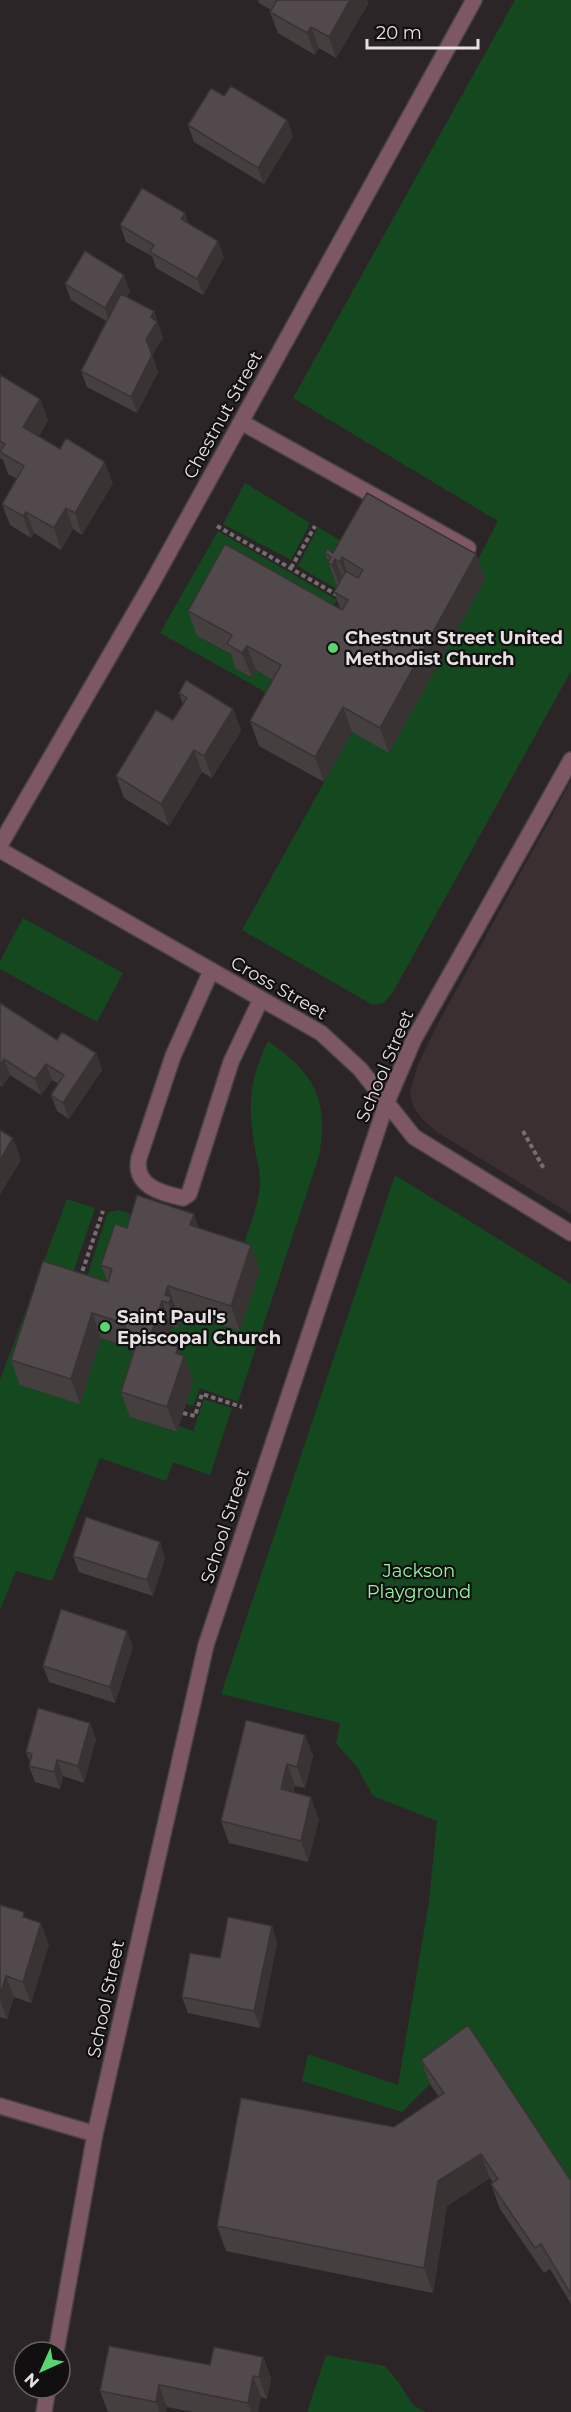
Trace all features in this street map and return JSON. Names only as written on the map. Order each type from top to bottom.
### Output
[{"type":"street","name":"Chestnut Street","points":[[0,845],[153,580],[474,0]]},
{"type":"street","points":[[241,422],[468,548]]},
{"type":"street","name":"School Street","points":[[58,2340],[95,2134],[206,1645],[386,1104],[414,1039],[571,760]]},
{"type":"street","name":"Cross Street","points":[[0,850],[321,1033],[360,1069],[414,1137],[571,1233]]},
{"type":"street","points":[[211,971],[173,1056],[139,1158],[138,1172],[149,1186],[160,1192],[183,1198],[189,1194],[231,1062],[261,999]]},
{"type":"street","points":[[0,2106],[95,2134]]},
{"type":"path","points":[[217,526],[341,597]]},
{"type":"path","points":[[291,568],[315,526]]},
{"type":"path","points":[[523,1131],[544,1169]]},
{"type":"path","points":[[79,1282],[103,1211]]},
{"type":"path","points":[[183,1413],[195,1416],[202,1394],[242,1407]]},
{"type":"shaded area","points":[[571,781],[571,1214],[437,1132],[424,1121],[413,1106],[410,1092],[417,1067],[435,1029]]},
{"type":"green space","points":[[515,0],[571,0],[571,671],[393,992],[384,1003],[373,1005],[242,930],[352,732],[389,752],[485,579],[472,571],[498,521],[293,398]]},
{"type":"green space","points":[[245,483],[310,523],[291,560],[223,524]]},
{"type":"green space","points":[[318,527],[357,551],[353,599],[298,566]]},
{"type":"green space","points":[[218,531],[337,600],[333,607],[197,636],[241,660],[236,669],[251,678],[256,670],[290,689],[283,702],[160,633]]},
{"type":"green space","points":[[23,918],[123,973],[97,1022],[0,969],[0,961]]},
{"type":"green space","points":[[268,1041],[297,1065],[315,1090],[322,1119],[319,1156],[238,1402],[200,1388],[193,1406],[186,1404],[159,1363],[177,1310],[240,1330],[260,1270],[237,1262],[254,1215],[260,1186],[251,1119],[251,1094],[261,1056]]},
{"type":"green space","name":"Jackson Playground","points":[[395,1175],[571,1284],[571,2193],[430,2084],[402,2112],[302,2081],[308,2054],[398,2085],[429,1901],[437,1821],[373,1796],[357,1767],[336,1743],[340,1723],[221,1694]]},
{"type":"green space","points":[[67,1199],[95,1208],[67,1291],[101,1338],[135,1349],[130,1417],[176,1432],[179,1426],[193,1431],[204,1399],[232,1408],[210,1475],[173,1462],[166,1481],[100,1458],[52,1581],[16,1571],[0,1610],[0,1380]]},
{"type":"green space","points":[[120,1210],[146,1220],[111,1290],[81,1295],[108,1212]]},
{"type":"green space","points":[[326,2355],[385,2366],[413,2405],[426,2412],[307,2412]]},
{"type":"building","points":[[277,0],[350,0],[329,37],[311,27],[307,33],[270,12]]},
{"type":"building","points":[[231,86],[287,120],[258,168],[188,125],[211,88],[224,96]]},
{"type":"building","points":[[142,188],[185,213],[181,219],[218,241],[197,279],[150,252],[154,245],[120,225]]},
{"type":"building","points":[[85,251],[124,275],[105,308],[65,284]]},
{"type":"building","points":[[121,294],[154,311],[151,317],[157,322],[146,339],[152,355],[131,397],[81,371]]},
{"type":"building","points":[[0,375],[40,399],[23,427],[60,449],[66,438],[105,462],[75,513],[66,508],[54,528],[26,512],[23,516],[2,504],[24,466],[0,452],[5,444],[0,441]]},
{"type":"building","name":"Chestnut Street United Methodist Church","points":[[367,493],[476,554],[380,728],[343,707],[315,757],[250,721],[281,665],[247,646],[242,653],[227,644],[232,635],[188,611],[225,544],[342,610],[348,600],[334,592],[346,571],[358,578],[363,570],[342,557],[340,562],[335,559],[332,565],[328,563],[331,557],[325,553],[327,549],[333,553]]},
{"type":"building","points":[[186,680],[233,709],[204,756],[194,750],[161,804],[116,776],[156,710],[173,720],[187,698],[179,693]]},
{"type":"building","points":[[0,1003],[57,1040],[62,1032],[96,1053],[63,1103],[51,1095],[64,1075],[46,1064],[35,1079],[4,1059],[0,1065]]},
{"type":"building","points":[[0,1130],[13,1138],[0,1160]]},
{"type":"building","name":"Saint Paul's Episcopal Church","points":[[137,1195],[194,1214],[190,1225],[251,1245],[231,1306],[168,1286],[165,1295],[171,1297],[169,1303],[162,1301],[150,1338],[178,1347],[176,1353],[184,1356],[167,1407],[121,1392],[139,1335],[124,1330],[126,1324],[92,1313],[71,1379],[11,1360],[43,1261],[108,1282],[112,1269],[101,1265],[115,1224],[127,1228]]},
{"type":"building","points":[[86,1517],[160,1542],[147,1580],[73,1556]]},
{"type":"building","points":[[61,1609],[127,1631],[110,1687],[43,1666]]},
{"type":"building","points":[[38,1708],[90,1723],[78,1766],[57,1760],[54,1772],[29,1766],[32,1754],[26,1752]]},
{"type":"building","points":[[246,1720],[305,1735],[297,1767],[287,1764],[281,1789],[311,1797],[301,1841],[221,1821]]},
{"type":"building","points":[[0,1905],[24,1912],[23,1917],[41,1923],[23,1982],[6,1976],[0,1995]]},
{"type":"building","points":[[228,1917],[272,1926],[254,2011],[182,1997],[190,1953],[220,1958]]},
{"type":"building","points":[[468,2025],[571,2181],[571,2294],[541,2244],[535,2248],[491,2184],[498,2179],[481,2154],[438,2181],[424,2268],[217,2226],[241,2098],[394,2127],[444,2093],[421,2060]]},
{"type":"building","points":[[109,2346],[210,2365],[214,2347],[263,2357],[259,2377],[253,2376],[248,2403],[159,2385],[156,2402],[100,2391]]},
{"type":"place","name":"Chestnut Street United Methodist Church","points":[[333,648]]},
{"type":"place","name":"Saint Paul's Episcopal Church","points":[[105,1327]]}]
